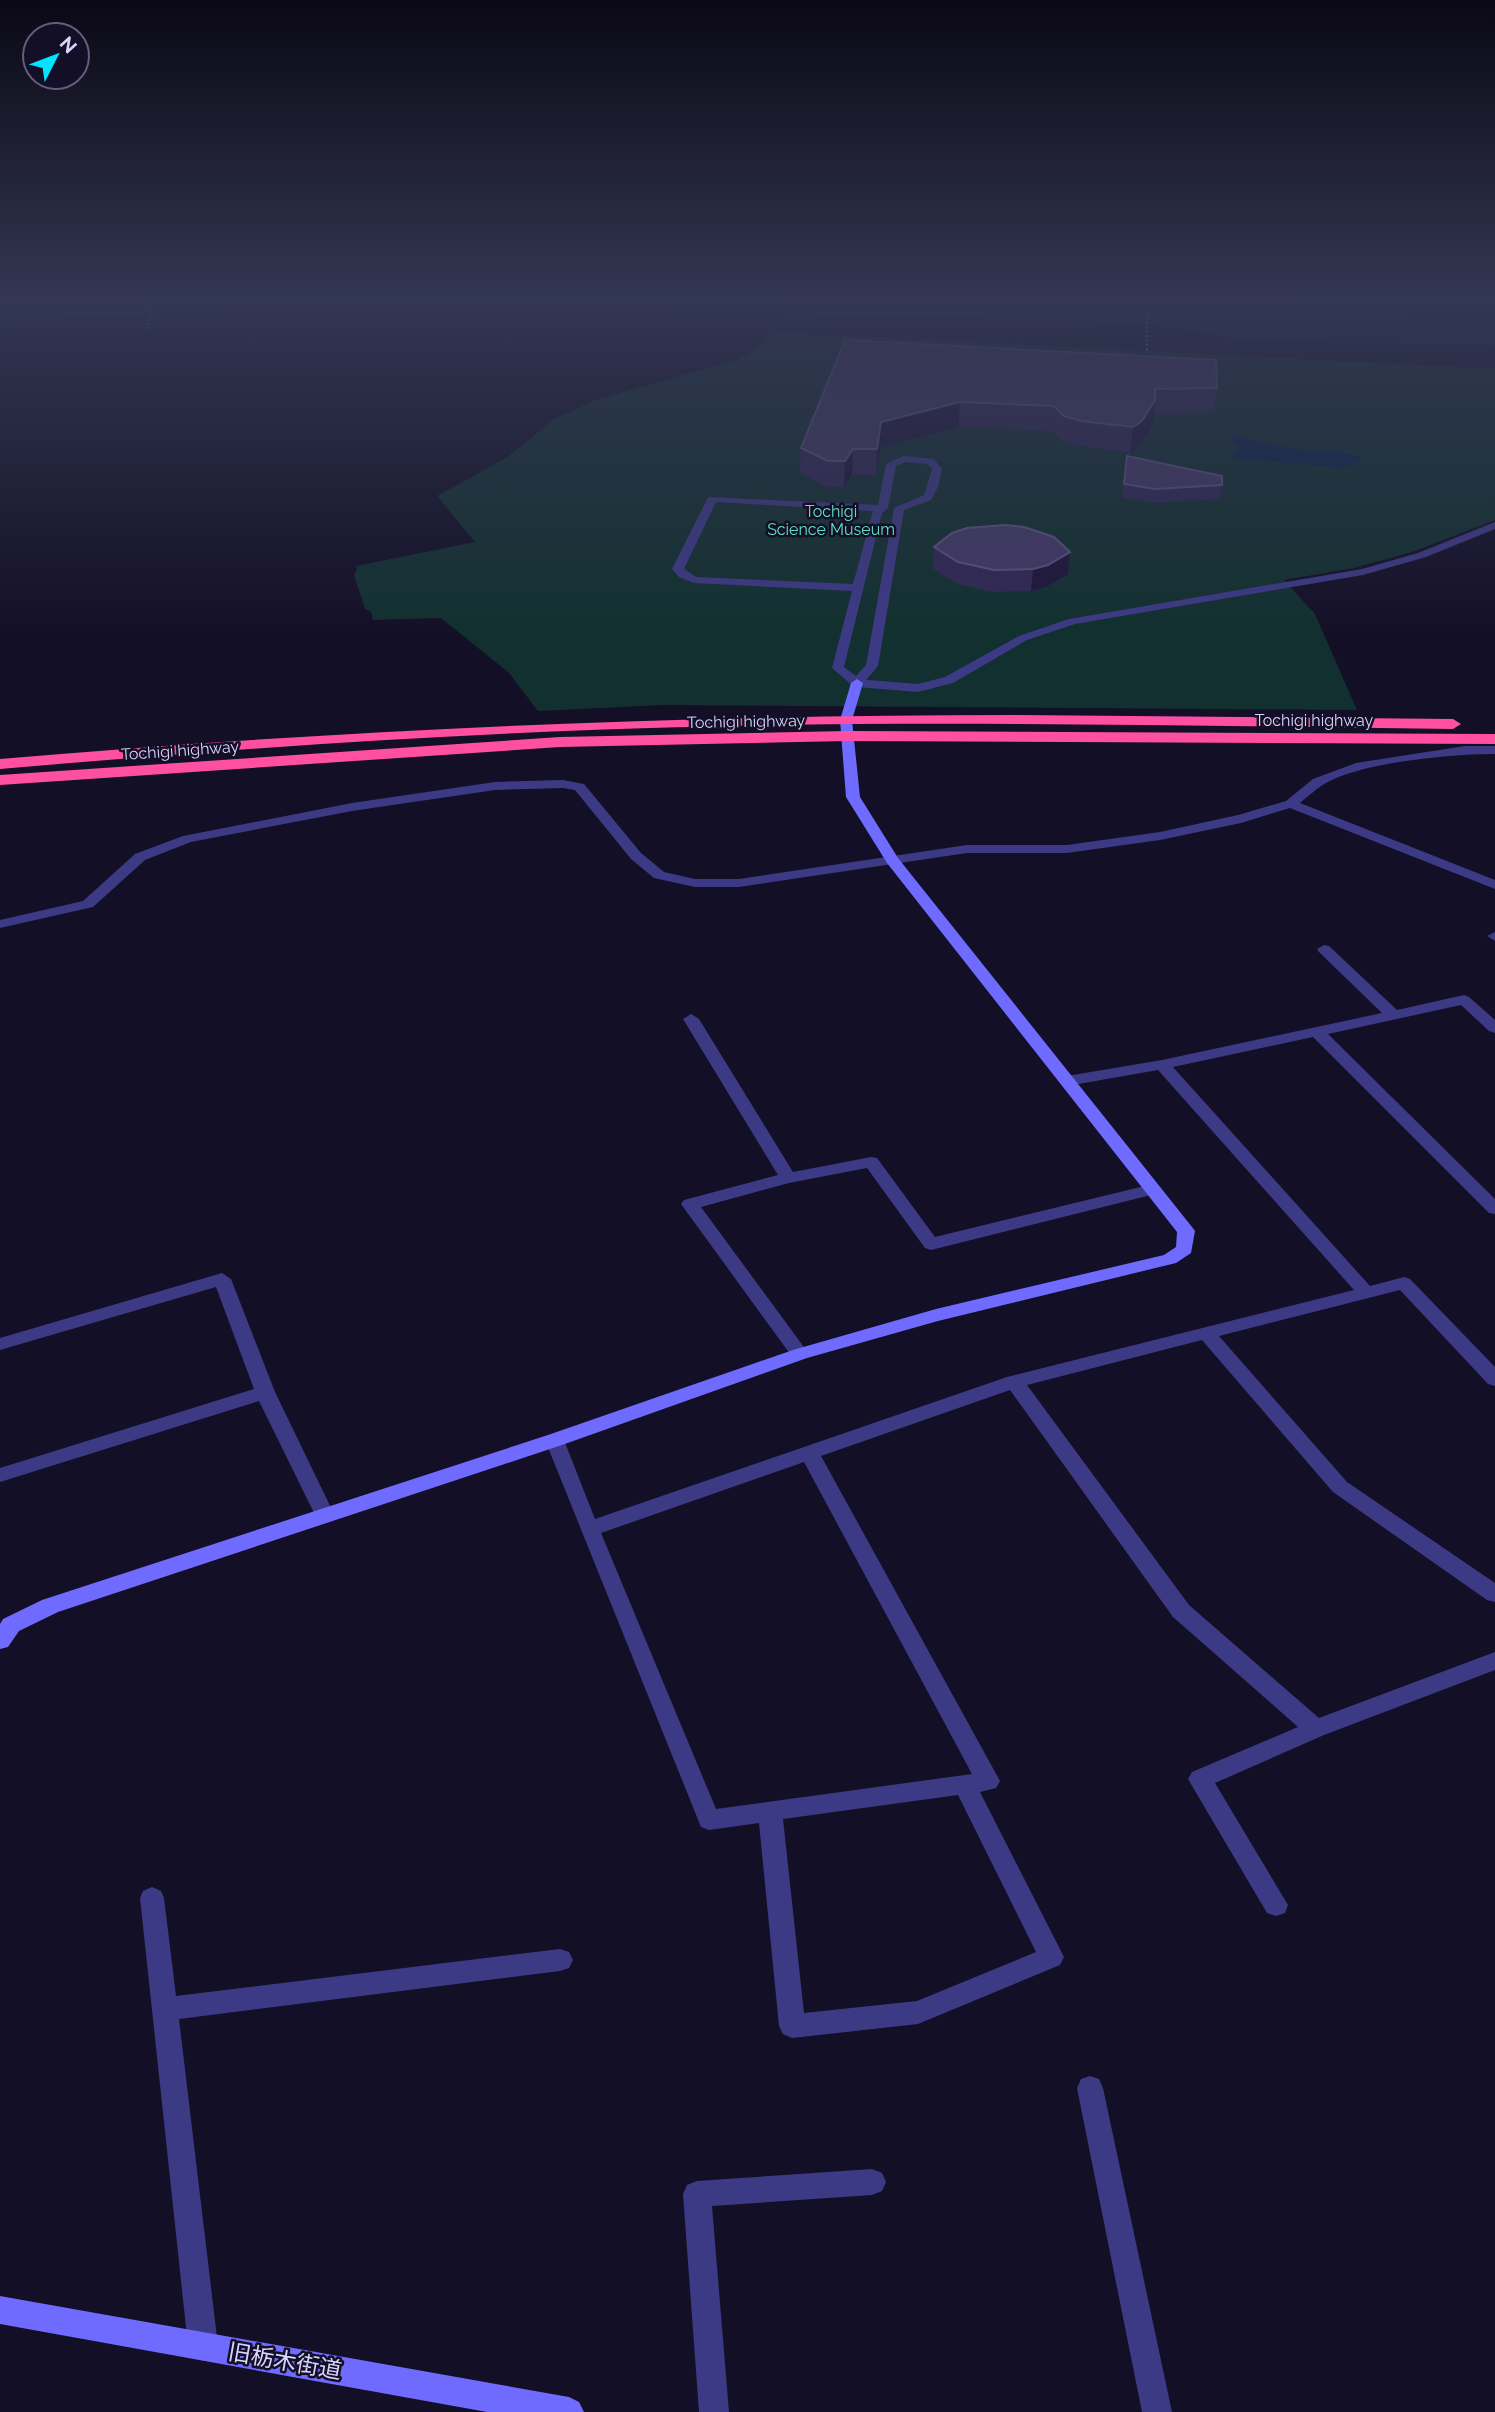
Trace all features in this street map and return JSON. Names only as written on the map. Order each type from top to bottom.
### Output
[{"type":"highway","name":"Tochigi highway","points":[[0,764],[245,744],[550,727],[1495,724]]},
{"type":"highway","name":"Tochigi highway","points":[[0,780],[560,742],[846,728],[1495,738]]},
{"type":"street","points":[[0,1641],[11,1625],[50,1606],[555,1440],[800,1354],[936,1315],[1170,1259],[1185,1249],[1186,1231],[892,860],[853,797],[846,728],[857,683],[872,666],[899,508],[926,501],[933,491],[937,469],[930,461],[904,459],[891,464],[883,508],[877,512],[838,668],[857,683],[918,688],[949,680],[1023,638],[1073,621],[1363,572],[1422,555],[1495,525]]},
{"type":"street","points":[[858,588],[694,580],[683,575],[678,569],[712,499],[883,508]]},
{"type":"street","points":[[0,924],[88,904],[140,857],[188,839],[352,807],[495,786],[563,784],[579,788],[636,856],[659,875],[695,883],[739,883],[967,849],[1067,849],[1160,836],[1241,819],[1291,804],[1318,782],[1361,766],[1465,750],[1495,750]]},
{"type":"street","points":[[1291,804],[1495,886]]},
{"type":"street","points":[[1324,949],[1393,1015]]},
{"type":"street","points":[[1067,1081],[1162,1065],[1464,1000],[1495,1028]]},
{"type":"street","points":[[691,1019],[788,1178]]},
{"type":"street","points":[[1316,1031],[1495,1209]]},
{"type":"street","points":[[1162,1065],[1366,1292]]},
{"type":"street","points":[[800,1354],[690,1204],[788,1178],[871,1162],[931,1244],[1153,1189]]},
{"type":"street","points":[[0,1344],[222,1279],[265,1392],[325,1516]]},
{"type":"street","points":[[589,1529],[1014,1382],[1208,1335],[1404,1283],[1495,1379]]},
{"type":"street","points":[[1208,1335],[1340,1486],[1495,1594]]},
{"type":"street","points":[[1014,1382],[1181,1611],[1316,1729]]},
{"type":"street","points":[[0,1475],[265,1392]]},
{"type":"street","points":[[555,1440],[709,1820],[988,1781],[810,1454]]},
{"type":"street","points":[[1276,1905],[1200,1779],[1316,1729],[1495,1661]]},
{"type":"street","points":[[770,1811],[792,2026],[918,2012],[1051,1957],[964,1784]]},
{"type":"street","points":[[152,1898],[202,2346]]},
{"type":"street","points":[[164,2009],[560,1960]]},
{"type":"street","points":[[1090,2088],[1157,2412]]},
{"type":"street","points":[[714,2412],[697,2194],[872,2182]]},
{"type":"street","name":"旧栃木街道","points":[[0,2310],[569,2412]]},
{"type":"green space","name":"Tochigi Science Museum","points":[[571,412],[1495,412],[1495,520],[1412,552],[1354,568],[1284,580],[1315,614],[1357,710],[664,705],[538,711],[509,673],[441,618],[373,620],[371,612],[365,609],[354,575],[356,566],[475,542],[437,496],[506,458],[553,420]]},
{"type":"water","points":[[1236,437],[1315,452],[1330,450],[1365,458],[1342,468],[1235,458],[1233,453],[1239,447],[1230,440]]},
{"type":"building","points":[[816,412],[922,412],[881,422],[877,449],[853,449],[845,461],[828,461],[801,448]]},
{"type":"building","points":[[1060,412],[1148,412],[1142,421],[1133,427],[1082,421],[1064,416]]},
{"type":"building","points":[[1127,456],[1222,476],[1222,485],[1155,489],[1124,484]]},
{"type":"building","points":[[1005,525],[1024,527],[1054,537],[1070,552],[1048,565],[1033,569],[994,570],[958,562],[934,547],[952,533],[967,528]]}]
